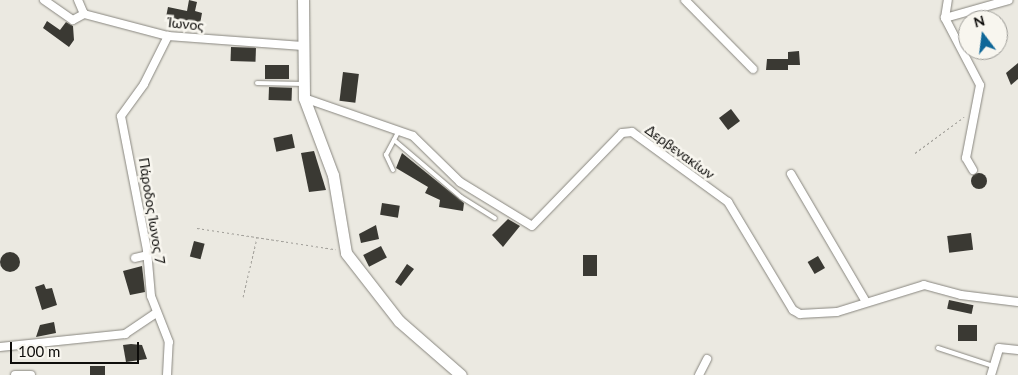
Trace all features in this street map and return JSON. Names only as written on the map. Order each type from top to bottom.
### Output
[{"type":"main road","points":[[303,0],[302,84],[304,98],[333,175],[344,250],[399,322],[461,375]]},
{"type":"street","name":"Ίωνος","points":[[44,0],[73,20],[84,14],[168,36],[302,46]]},
{"type":"street","points":[[78,0],[84,14]]},
{"type":"street","points":[[685,0],[753,69]]},
{"type":"street","points":[[948,0],[945,18],[980,85],[966,158],[973,170]]},
{"type":"street","points":[[945,18],[1010,0]]},
{"type":"street","name":"Πάροδος Ίωνος 7","points":[[155,314],[148,256],[120,114],[144,84],[168,36]]},
{"type":"street","name":"Δερβενακίων","points":[[304,98],[400,129],[430,148],[460,182],[532,226],[622,133],[632,132],[728,202],[793,310],[800,314],[825,315],[865,300],[924,285],[961,296],[1018,302]]},
{"type":"street","points":[[791,174],[865,300]]},
{"type":"street","points":[[135,258],[148,256]]},
{"type":"street","points":[[0,347],[121,335],[155,314],[168,337],[167,375]]},
{"type":"street","points":[[991,375],[1001,347],[1018,350]]},
{"type":"street","points":[[699,375],[707,359]]},
{"type":"street","points":[[15,375],[31,375]]},
{"type":"lane","points":[[257,83],[302,84]]},
{"type":"lane","points":[[393,170],[386,155],[400,129]]},
{"type":"lane","points":[[394,140],[461,197],[495,218]]},
{"type":"lane","points":[[938,348],[994,366]]},
{"type":"path","points":[[915,153],[960,117],[973,116]]},
{"type":"path","points":[[197,228],[344,250]]},
{"type":"path","points":[[243,297],[257,237]]},
{"type":"building","points":[[189,0],[197,2],[195,11],[202,13],[200,24],[166,17],[168,7],[187,11]]},
{"type":"building","points":[[47,21],[60,30],[66,22],[73,26],[74,40],[69,47],[43,28]]},
{"type":"building","points":[[231,47],[256,48],[255,62],[231,61]]},
{"type":"building","points":[[799,51],[800,65],[788,65],[788,70],[766,70],[767,59],[788,59],[788,52]]},
{"type":"building","points":[[1018,63],[1018,79],[1011,85],[1006,73]]},
{"type":"building","points":[[265,65],[289,65],[289,79],[265,79]]},
{"type":"building","points":[[343,72],[359,74],[355,103],[339,101]]},
{"type":"building","points":[[269,87],[292,88],[292,101],[269,100]]},
{"type":"building","points":[[731,109],[740,121],[728,130],[719,118]]},
{"type":"building","points":[[292,134],[295,148],[276,152],[273,138]]},
{"type":"building","points":[[314,151],[326,190],[309,192],[301,153]]},
{"type":"building","points":[[402,153],[464,203],[463,211],[439,207],[440,200],[425,193],[428,187],[396,168]]},
{"type":"building","points":[[976,173],[982,173],[987,178],[985,187],[976,189],[971,184],[971,178]]},
{"type":"building","points":[[382,203],[400,206],[398,218],[380,215]]},
{"type":"building","points":[[508,219],[520,226],[503,247],[492,235]]},
{"type":"building","points":[[376,225],[379,239],[361,243],[359,234]]},
{"type":"building","points":[[971,233],[973,250],[949,253],[947,236]]},
{"type":"building","points":[[194,241],[205,244],[200,259],[190,256]]},
{"type":"building","points":[[381,246],[387,258],[369,267],[363,255]]},
{"type":"building","points":[[10,252],[17,255],[20,262],[17,269],[10,272],[3,269],[0,262],[3,255]]},
{"type":"building","points":[[583,255],[597,255],[597,276],[583,276]]},
{"type":"building","points":[[818,256],[825,268],[815,274],[808,262]]},
{"type":"building","points":[[407,264],[414,269],[401,286],[395,282]]},
{"type":"building","points":[[142,266],[145,292],[130,295],[123,271]]},
{"type":"building","points":[[44,284],[46,289],[52,288],[57,305],[42,310],[35,287]]},
{"type":"building","points":[[949,300],[973,305],[972,314],[947,309]]},
{"type":"building","points":[[54,322],[56,333],[36,337],[40,325]]},
{"type":"building","points":[[958,325],[977,325],[977,341],[958,341]]},
{"type":"building","points":[[123,345],[142,345],[147,359],[126,362]]},
{"type":"building","points":[[90,366],[105,366],[105,375],[90,375]]}]
